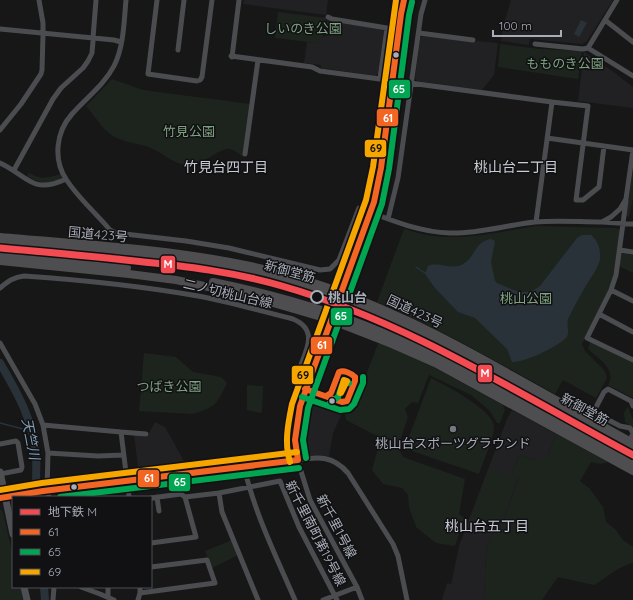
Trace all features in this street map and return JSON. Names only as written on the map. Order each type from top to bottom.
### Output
[{"type":"highway","name":"国道423号","points":[[0,237],[189,255],[270,271],[302,280],[379,307],[421,326],[556,400],[632,444]]},
{"type":"highway","name":"新御堂筋","points":[[0,243],[181,260],[268,277],[331,296],[368,309],[419,333],[599,430],[632,444]]},
{"type":"highway","points":[[93,251],[131,249]]},
{"type":"highway","name":"新御堂筋","points":[[0,256],[92,264],[177,275],[248,289],[314,308],[396,338],[430,354],[633,463]]},
{"type":"highway","points":[[0,261],[176,280],[246,295],[334,319],[421,356],[633,471]]},
{"type":"highway","points":[[92,264],[129,274]]},
{"type":"highway","points":[[556,400],[599,430]]},
{"type":"highway","points":[[545,422],[593,441]]},
{"type":"main road","points":[[0,473],[2,497],[12,531]]},
{"type":"main road","points":[[24,588],[27,600]]},
{"type":"street","points":[[0,130],[21,104],[41,74],[43,23],[39,0]]},
{"type":"street","points":[[14,170],[53,99],[61,88],[83,68],[92,53],[96,0]]},
{"type":"street","points":[[126,0],[121,42],[117,58],[108,75],[71,115],[62,130],[58,144],[58,156],[61,170],[66,179],[110,230],[116,233],[186,241],[229,248],[320,270],[330,269],[339,260],[359,208],[388,219],[430,231],[449,233],[470,232],[536,222],[602,222],[633,224]]},
{"type":"street","points":[[157,0],[148,74],[197,81],[201,80],[202,75],[212,0]]},
{"type":"street","points":[[178,50],[184,0]]},
{"type":"street","points":[[239,0],[231,57],[312,67],[320,71],[588,106],[576,200],[583,200],[599,188],[604,146]]},
{"type":"street","points":[[396,80],[404,0]]},
{"type":"street","points":[[396,80],[410,0]]},
{"type":"street","points":[[388,219],[398,178],[418,33],[425,0]]},
{"type":"street","points":[[588,48],[618,0]]},
{"type":"street","points":[[328,17],[332,20],[387,28],[380,78]]},
{"type":"street","points":[[605,20],[632,39]]},
{"type":"street","points":[[0,29],[29,32],[30,34],[93,39],[113,43],[121,42]]},
{"type":"street","points":[[418,33],[473,40]]},
{"type":"street","points":[[535,44],[584,49],[588,48],[633,76]]},
{"type":"street","points":[[245,154],[258,60]]},
{"type":"street","name":"新千里1号線","points":[[362,600],[357,587],[310,500],[304,486],[298,460],[301,430],[308,390],[373,214],[396,80]]},
{"type":"street","points":[[536,222],[552,102]]},
{"type":"street","points":[[547,138],[633,150],[616,275],[611,290],[587,338],[633,360]]},
{"type":"street","points":[[0,163],[14,170],[31,182],[41,186],[53,185],[66,179]]},
{"type":"street","points":[[602,222],[611,217],[620,209],[626,199]]},
{"type":"street","points":[[620,250],[633,252]]},
{"type":"street","name":"二ノ切桃山台線","points":[[0,288],[8,281],[16,277],[24,276],[99,283],[154,289],[198,296],[293,319],[300,322],[308,332],[309,340],[295,382],[298,386],[308,390]]},
{"type":"street","points":[[611,290],[633,301]]},
{"type":"street","points":[[599,314],[633,332]]},
{"type":"street","points":[[0,343],[35,404],[43,426],[48,453],[45,491],[48,496]]},
{"type":"street","points":[[632,444],[633,434],[630,428],[617,425],[598,415],[594,411],[604,392],[608,389],[631,401],[633,406]]},
{"type":"street","points":[[43,426],[146,434]]},
{"type":"street","points":[[121,432],[129,496]]},
{"type":"street","points":[[0,444],[16,441],[18,443],[22,467],[21,470],[0,473]]},
{"type":"street","points":[[48,453],[98,456],[123,455]]},
{"type":"street","points":[[2,497],[126,480],[298,460],[320,458],[329,459],[340,464],[348,473],[393,544],[398,556],[407,600]]},
{"type":"street","points":[[244,467],[258,517],[295,600]]},
{"type":"street","name":"新千里南町第19号線","points":[[152,498],[181,494],[185,496],[219,493],[280,481],[299,527],[336,598]]},
{"type":"street","points":[[219,493],[222,512],[258,600]]},
{"type":"street","points":[[152,543],[196,537],[185,496]]},
{"type":"street","points":[[157,497],[159,511]]},
{"type":"street","points":[[138,600],[140,590],[216,583],[207,560],[152,567]]},
{"type":"street","points":[[323,600],[336,598],[357,587]]},
{"type":"street","points":[[53,600],[54,588]]},
{"type":"street","points":[[84,588],[114,600]]},
{"type":"street","points":[[108,588],[108,597]]},
{"type":"shaded area","points":[[244,0],[328,0],[326,15],[243,4]]},
{"type":"shaded area","points":[[511,0],[613,0],[587,41],[582,44],[530,39],[529,45],[501,41],[503,26]]},
{"type":"shaded area","points":[[581,20],[587,23],[579,37],[574,34]]},
{"type":"shaded area","points":[[327,21],[384,30],[378,74],[375,76],[321,68],[321,65],[304,63],[307,42],[316,43],[323,36],[325,37]]},
{"type":"shaded area","points":[[423,36],[498,43],[494,75],[482,90],[417,81],[415,78],[420,38]]},
{"type":"shaded area","points":[[584,52],[633,87],[633,108],[578,101]]},
{"type":"shaded area","points":[[582,235],[591,235],[596,240],[600,252],[600,259],[568,319],[567,337],[547,350],[517,362],[512,362],[507,349],[475,318],[458,312],[435,288],[425,274],[428,266],[436,264],[453,267],[461,265],[469,259],[481,243],[491,239],[495,241],[491,262],[495,281],[514,290],[524,292],[535,290],[540,286],[577,238]]},
{"type":"shaded area","points":[[318,400],[344,409],[333,433],[329,457],[309,457],[305,450],[306,426],[310,407]]},
{"type":"shaded area","points":[[512,410],[556,434],[548,455],[544,460],[535,460],[519,455],[512,473],[519,476],[501,528],[496,526],[486,551],[484,600],[442,600],[447,583],[451,584],[459,546],[507,419]]},
{"type":"shaded area","points":[[155,422],[165,427],[188,468],[139,474],[134,435],[147,437]]},
{"type":"green space","name":"しいのき公園","points":[[278,12],[326,18],[323,36],[316,43],[275,38]]},
{"type":"green space","name":"もものき公園","points":[[500,44],[540,49],[582,51],[578,79],[498,67]]},
{"type":"green space","name":"竹見公園","points":[[112,79],[143,90],[250,104],[243,157],[234,150],[226,149],[196,164],[185,165],[175,162],[151,148],[114,137],[104,128],[86,106]]},
{"type":"green space","points":[[389,128],[380,190],[376,206]]},
{"type":"green space","points":[[633,170],[633,198],[629,217],[626,216]]},
{"type":"green space","points":[[29,173],[38,177],[48,177],[61,174],[62,176],[54,182],[45,183],[27,176]]},
{"type":"green space","name":"桃山公園","points":[[535,226],[616,228],[620,230],[614,277],[582,344],[585,351],[604,370],[606,374],[607,378],[596,398],[563,380],[555,394],[445,334],[377,302],[404,229],[430,236],[457,237],[490,234]]},
{"type":"green space","points":[[623,253],[633,255],[633,273],[619,266],[621,255]]},
{"type":"green space","points":[[590,342],[633,363],[633,398],[608,385],[610,374],[608,369],[601,360],[588,349]]},
{"type":"green space","points":[[378,344],[383,344],[433,367],[503,405],[505,410],[500,423],[497,423],[490,411],[471,395],[429,375],[418,403],[412,402],[405,409],[408,417],[398,447],[403,457],[465,479],[459,514],[464,518],[455,546],[436,543],[416,527],[409,507],[408,495],[402,488],[383,484],[372,470],[381,438],[346,420],[345,413],[352,411]]},
{"type":"green space","name":"つばき公園","points":[[144,353],[176,357],[193,372],[221,377],[227,383],[218,400],[211,407],[200,412],[192,414],[139,411]]},
{"type":"green space","name":"桃山台スポーツグラウンド","points":[[431,378],[467,399],[486,413],[492,420],[494,431],[479,474],[412,451],[407,442]]},
{"type":"green space","points":[[247,385],[263,386],[262,412],[260,413],[247,410]]},
{"type":"green space","points":[[628,406],[633,420],[633,428],[625,422],[624,413]]},
{"type":"green space","points":[[556,434],[608,462],[601,464],[591,462],[580,481],[590,489],[603,507],[606,522],[615,529],[623,540],[633,547],[633,563],[617,570],[594,585],[558,577],[542,600],[484,600],[486,551],[496,525],[501,528],[519,477],[512,473],[519,455],[535,460],[544,459],[548,455]]},
{"type":"green space","points":[[489,468],[517,478],[499,526],[472,516]]},
{"type":"green space","points":[[0,509],[3,512],[12,552],[12,588],[21,588],[23,600],[0,600]]},
{"type":"green space","points":[[232,540],[238,555],[212,568],[205,551]]},
{"type":"waterway","points":[[416,267],[425,273]]},
{"type":"waterway","name":"天竺川","points":[[0,363],[18,396],[32,430],[36,454],[37,496]]},
{"type":"waterway","points":[[0,423],[23,429],[31,428]]},
{"type":"waterway","name":"天竺川","points":[[44,588],[45,600]]},
{"type":"metro line","name":"M","points":[[0,248],[118,259],[209,270],[264,281],[329,301],[374,319],[462,361],[633,455]]},
{"type":"transit line","name":"69","points":[[290,462],[287,441],[292,404],[366,200],[373,167],[396,0]]},
{"type":"transit line","name":"61","points":[[298,460],[295,440],[300,406],[374,202],[381,168],[404,0]]},
{"type":"transit line","name":"65","points":[[306,458],[303,440],[308,408],[382,204],[389,169],[412,2]]},
{"type":"transit line","name":"61","points":[[326,396],[331,393],[339,372],[347,372],[355,377]]},
{"type":"transit line","name":"61","points":[[305,389],[342,402],[347,401],[355,381],[355,377]]},
{"type":"transit line","name":"65","points":[[302,397],[340,410],[349,409],[354,404],[363,383],[363,377]]},
{"type":"transit line","name":"65","points":[[330,403],[338,397],[344,380],[349,383]]},
{"type":"transit line","name":"69","points":[[344,380],[347,381],[340,393],[344,380]]},
{"type":"transit line","name":"69","points":[[0,490],[42,483],[297,452]]},
{"type":"transit line","name":"61","points":[[12,496],[298,460]]},
{"type":"transit line","name":"65","points":[[68,496],[299,468]]},
{"type":"transit line","name":"61","points":[[0,498],[12,496]]},
{"type":"place","name":"桃山台","points":[[317,297]]},
{"type":"place","name":"桃山台スポーツグラウンド","points":[[453,429]]},
{"type":"district","name":"竹見台四丁目","points":[[226,167]]},
{"type":"district","name":"桃山台二丁目","points":[[516,167]]},
{"type":"district","name":"桃山台五丁目","points":[[487,526]]}]
